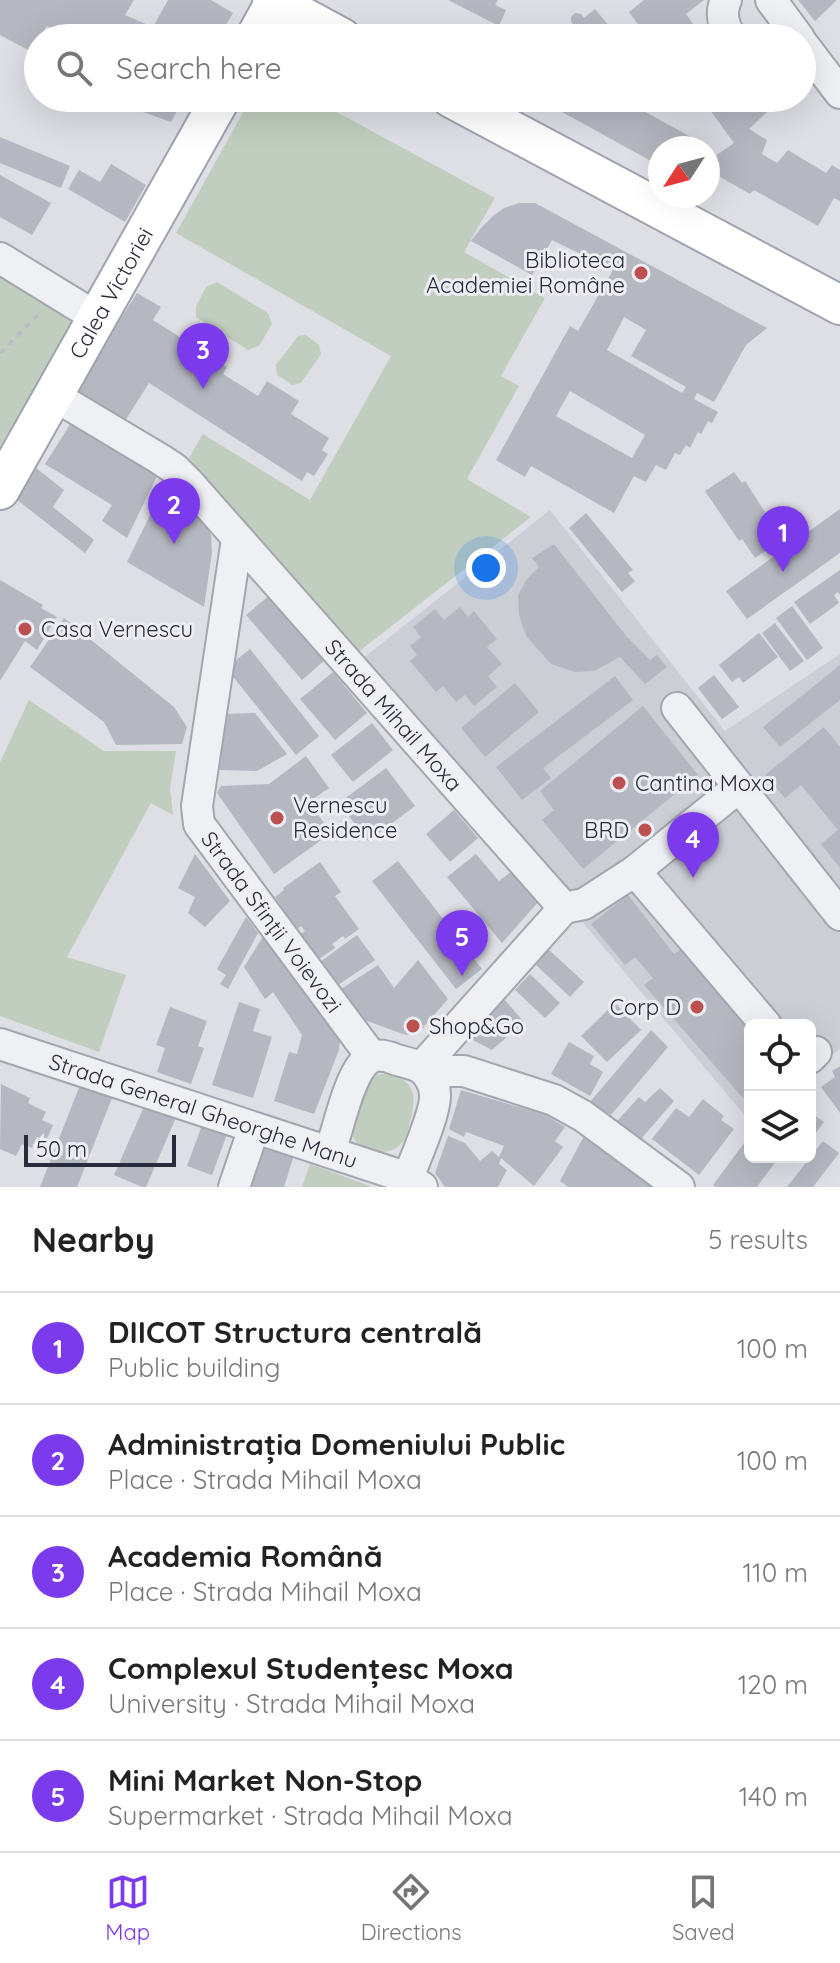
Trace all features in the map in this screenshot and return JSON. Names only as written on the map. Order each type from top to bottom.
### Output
[{"type":"main road","points":[[262,24],[274,1],[316,24]]},
{"type":"main road","name":"Calea Victoriei","points":[[0,490],[213,112]]},
{"type":"main road","points":[[477,112],[840,305]]},
{"type":"street","points":[[724,24],[722,15],[726,0]]},
{"type":"street","points":[[771,0],[787,24]]},
{"type":"street","points":[[816,62],[838,89]]},
{"type":"street","points":[[0,258],[96,319]]},
{"type":"street","name":"Strada Mihail Moxa","points":[[53,395],[175,469],[564,908]]},
{"type":"street","name":"Strada Sfinții Voievozi","points":[[237,539],[197,806],[199,824],[372,1057]]},
{"type":"street","points":[[677,708],[840,915]]},
{"type":"street","points":[[426,1074],[564,908],[584,904],[635,871],[739,787]]},
{"type":"street","points":[[635,871],[761,1019]]},
{"type":"street","name":"Strada General Gheorghe Manu","points":[[0,1044],[415,1182]]},
{"type":"street","points":[[330,1152],[351,1087],[362,1065],[372,1057],[384,1055],[426,1074],[464,1071],[569,1107],[679,1187]]},
{"type":"street","points":[[415,1182],[435,1097],[426,1074]]},
{"type":"street","points":[[234,1187],[254,1128]]},
{"type":"path","points":[[0,353],[50,302]]},
{"type":"shaded area","points":[[550,510],[725,731],[840,654],[840,1049],[816,1067],[816,1019],[744,1019],[744,1115],[362,659]]},
{"type":"green space","points":[[243,112],[337,112],[495,198],[464,252],[545,298],[501,376],[519,386],[467,479],[531,517],[357,653],[189,458],[203,434],[310,500],[391,356],[176,233]]},
{"type":"green space","points":[[0,272],[77,318],[0,446]]},
{"type":"green space","points":[[217,282],[268,313],[272,324],[259,346],[248,350],[196,317],[196,306],[206,287]]},
{"type":"green space","points":[[306,335],[319,345],[321,354],[301,383],[292,385],[277,375],[276,365],[298,336]]},
{"type":"green space","points":[[29,700],[104,751],[176,751],[170,789],[173,815],[151,803],[67,957],[126,975],[99,1052],[0,1016],[0,762]]},
{"type":"green space","points":[[387,1073],[408,1084],[414,1104],[407,1135],[401,1144],[384,1152],[372,1151],[358,1144],[350,1130],[364,1086],[375,1075]]},
{"type":"green space","points":[[310,1164],[370,1186],[370,1187],[302,1187]]},
{"type":"building","points":[[0,0],[134,0],[125,15],[146,24],[24,24],[24,48],[0,35]]},
{"type":"building","points":[[168,0],[211,0],[233,13],[226,24],[155,24]]},
{"type":"building","points":[[448,0],[498,0],[495,5],[506,10],[500,24]]},
{"type":"building","points":[[644,0],[704,0],[686,14],[693,24],[638,24],[629,12]]},
{"type":"building","points":[[798,0],[837,0],[815,21]]},
{"type":"building","points":[[595,9],[607,24],[571,22],[575,13],[584,18]]},
{"type":"building","points":[[143,112],[176,112],[171,122]]},
{"type":"building","points":[[562,112],[645,112],[689,136],[648,136],[648,159]]},
{"type":"building","points":[[711,112],[767,112],[749,129],[767,140],[762,154],[777,163],[788,150],[826,173],[832,165],[840,170],[840,201],[834,198],[818,226],[754,190],[750,194],[720,177],[720,153],[734,143]]},
{"type":"building","points":[[0,137],[70,166],[61,188],[0,163]]},
{"type":"building","points":[[111,164],[146,185],[125,222],[68,189],[79,170],[100,182]]},
{"type":"building","points":[[0,175],[51,203],[32,235],[0,217]]},
{"type":"building","points":[[519,203],[535,203],[767,328],[746,345],[714,402],[697,393],[694,399],[718,412],[712,423],[708,421],[701,434],[698,432],[690,448],[686,445],[680,455],[675,453],[666,470],[656,465],[646,482],[634,476],[614,513],[531,466],[525,477],[496,460],[570,326],[578,331],[613,270],[552,240],[532,275],[471,241],[504,208]],"holes":[[[624,317],[646,330],[631,356],[686,387],[682,393],[607,350]],[[570,391],[645,435],[632,458],[556,416]]]},
{"type":"building","points":[[137,293],[161,307],[153,320],[227,367],[223,374],[258,396],[267,381],[299,401],[291,414],[329,438],[322,450],[328,454],[314,476],[307,472],[302,481],[149,383],[121,427],[72,395]]},
{"type":"building","points":[[71,423],[158,474],[127,538],[102,521],[112,505],[45,464]]},
{"type":"building","points":[[36,468],[64,490],[53,507],[94,540],[85,553],[16,499]]},
{"type":"building","points":[[734,472],[742,483],[745,481],[765,512],[763,514],[768,523],[765,525],[777,543],[755,558],[742,539],[739,541],[705,491]]},
{"type":"building","points":[[168,479],[204,516],[211,535],[212,553],[204,607],[127,562]]},
{"type":"building","points":[[840,509],[840,553],[747,619],[726,591]]},
{"type":"building","points":[[586,513],[633,570],[628,573],[635,581],[622,592],[569,528]]},
{"type":"building","points":[[554,544],[627,637],[650,660],[657,655],[667,667],[645,684],[620,657],[594,671],[575,672],[551,664],[526,636],[519,615],[518,595],[539,567],[532,558]]},
{"type":"building","points":[[840,570],[840,595],[838,592],[834,595],[839,603],[810,624],[794,602]]},
{"type":"building","name":"Casa Vernescu","points":[[0,580],[43,605],[41,608],[57,617],[37,650],[25,641],[0,681]]},
{"type":"building","points":[[270,595],[325,660],[302,680],[246,615]]},
{"type":"building","points":[[792,606],[823,648],[807,660],[776,618]]},
{"type":"building","points":[[460,607],[468,617],[474,611],[497,639],[487,647],[502,664],[488,676],[497,687],[474,706],[465,695],[456,702],[443,686],[436,692],[410,661],[417,655],[410,646],[421,637],[413,627],[435,609],[444,620]]},
{"type":"building","points":[[64,618],[174,707],[187,727],[182,744],[116,745],[104,722],[30,667]]},
{"type":"building","points":[[775,623],[804,661],[790,671],[762,633]]},
{"type":"building","points":[[759,633],[778,657],[743,683],[739,677],[732,682],[719,665]]},
{"type":"building","points":[[250,649],[319,736],[296,755],[226,668]]},
{"type":"building","points":[[840,665],[840,700],[780,747],[763,727]]},
{"type":"building","points":[[333,672],[367,713],[335,740],[300,699]]},
{"type":"building","points":[[714,675],[739,707],[722,719],[698,688]]},
{"type":"building","points":[[615,676],[633,700],[543,768],[551,778],[522,800],[496,767]]},
{"type":"building","points":[[515,683],[539,712],[485,757],[461,728]]},
{"type":"building","name":"Cantina Moxa","points":[[643,706],[698,775],[583,869],[542,820],[554,810],[540,791]]},
{"type":"building","points":[[255,713],[287,754],[257,771],[220,770],[222,714]]},
{"type":"building","points":[[372,723],[393,750],[353,782],[331,755]]},
{"type":"building","points":[[824,727],[840,747],[840,868],[821,844],[838,830],[801,785],[785,798],[765,775]]},
{"type":"building","name":"Vernescu Residence","points":[[306,756],[329,788],[309,802],[331,833],[274,874],[217,793],[221,786],[269,784]]},
{"type":"building","points":[[386,768],[415,806],[368,841],[339,803]]},
{"type":"building","points":[[454,810],[478,838],[450,862],[426,834]]},
{"type":"building","points":[[195,854],[230,901],[205,927],[188,913],[195,897],[178,888]]},
{"type":"building","points":[[476,854],[499,881],[513,870],[539,901],[502,943],[447,877]]},
{"type":"building","points":[[398,861],[482,969],[456,989],[372,881]]},
{"type":"building","points":[[320,862],[341,892],[335,896],[359,929],[332,944],[335,948],[319,959],[301,934],[305,931],[301,926],[297,929],[275,897]]},
{"type":"building","name":"Corp D","points":[[628,895],[674,954],[680,949],[744,1022],[744,1097],[644,985],[653,978],[635,957],[625,965],[591,924]]},
{"type":"building","points":[[246,917],[258,933],[228,989],[220,984],[226,975],[217,969]]},
{"type":"building","points":[[264,935],[340,1039],[339,1050],[314,1114],[274,1101],[289,1052],[297,1054],[302,1035],[273,992],[265,999],[244,967]]},
{"type":"building","points":[[357,935],[375,960],[338,985],[320,962]]},
{"type":"building","points":[[548,949],[584,982],[570,997],[534,963]]},
{"type":"building","points":[[418,960],[448,999],[413,1035],[362,1018],[341,989],[378,965],[394,988]]},
{"type":"building","points":[[530,974],[560,1003],[545,1018],[515,990]]},
{"type":"building","points":[[503,998],[524,1022],[492,1050],[469,1038]]},
{"type":"building","points":[[239,1002],[260,1009],[253,1031],[272,1037],[253,1098],[212,1085]]},
{"type":"building","points":[[615,1003],[641,1030],[607,1062],[581,1036]]},
{"type":"building","points":[[170,1007],[207,1021],[198,1046],[204,1048],[191,1084],[157,1072],[165,1048],[156,1045]]},
{"type":"building","points":[[651,1030],[668,1047],[611,1115],[590,1102]]},
{"type":"building","points":[[569,1042],[594,1056],[590,1064],[603,1072],[590,1096],[551,1074]]},
{"type":"building","points":[[840,1066],[840,1113],[821,1087],[835,1077],[832,1071]]},
{"type":"building","points":[[82,1080],[114,1093],[77,1187],[40,1187]]},
{"type":"building","points":[[1,1084],[30,1098],[28,1103],[46,1112],[42,1120],[53,1125],[46,1141],[37,1137],[32,1148],[22,1144],[16,1156],[0,1149]]},
{"type":"building","points":[[660,1088],[674,1101],[641,1139],[617,1121],[639,1097],[645,1102]]},
{"type":"building","points":[[461,1090],[546,1115],[565,1127],[555,1141],[563,1147],[534,1186],[501,1158],[499,1164],[507,1170],[498,1187],[445,1187],[435,1173],[448,1136],[465,1143],[480,1161],[492,1151],[499,1157],[504,1146],[466,1132],[464,1137],[449,1129]]},
{"type":"building","points":[[703,1099],[724,1116],[721,1120],[734,1129],[699,1175],[652,1139],[676,1108],[689,1117]]},
{"type":"building","points":[[147,1100],[178,1113],[146,1187],[142,1187],[114,1175]]},
{"type":"building","points":[[816,1116],[824,1122],[816,1133]]},
{"type":"building","points":[[205,1117],[230,1126],[212,1175],[187,1166]]},
{"type":"building","points":[[585,1134],[660,1187],[568,1187],[560,1181]]},
{"type":"building","points":[[823,1141],[839,1153],[813,1187],[787,1187],[806,1163],[816,1163],[816,1150]]},
{"type":"building","points":[[744,1143],[744,1163],[775,1163],[757,1187],[713,1185]]},
{"type":"building","points":[[264,1145],[294,1155],[284,1187],[250,1187]]},
{"type":"place","name":"Biblioteca Academiei Române","points":[[641,273]]},
{"type":"place","name":"Academia Română","points":[[203,389]]},
{"type":"place","name":"Administrația Domeniului Public","points":[[174,544]]},
{"type":"place","name":"DIICOT Structura centrală","points":[[783,572]]},
{"type":"place","name":"Casa Vernescu","points":[[25,629]]},
{"type":"place","name":"Cantina Moxa","points":[[619,783]]},
{"type":"place","name":"Vernescu Residence","points":[[277,818]]},
{"type":"place","name":"BRD","points":[[645,830]]},
{"type":"place","name":"Complexul Studențesc Moxa","points":[[693,878]]},
{"type":"place","name":"Mini Market Non-Stop","points":[[462,976]]},
{"type":"place","name":"Corp D","points":[[697,1007]]},
{"type":"place","name":"Shop&Go","points":[[413,1026]]}]
